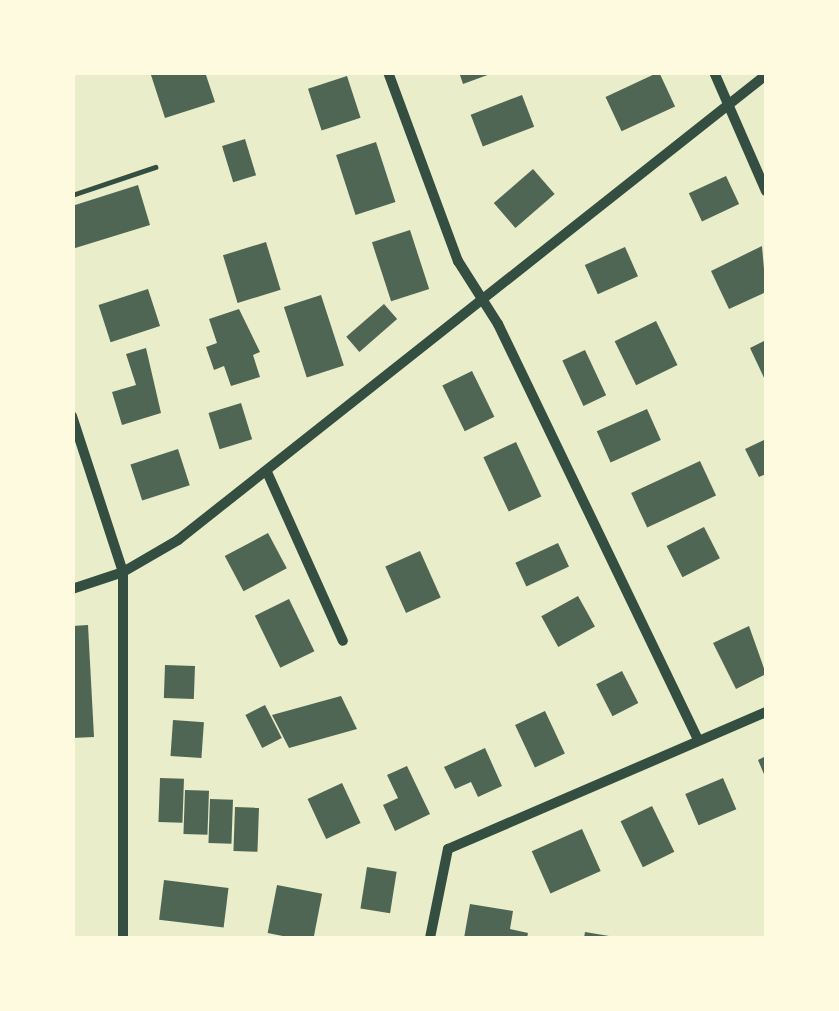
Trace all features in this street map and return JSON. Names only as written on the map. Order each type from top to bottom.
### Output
[{"type":"street","points":[[388,72],[458,261],[484,296],[698,739]]},
{"type":"street","points":[[714,72],[766,190]]},
{"type":"street","points":[[72,589],[123,572],[178,540],[227,496],[267,472],[484,296],[604,208],[643,168],[766,75]]},
{"type":"street","points":[[72,416],[123,572],[122,938]]},
{"type":"street","points":[[267,472],[343,640]]},
{"type":"street","points":[[430,938],[448,849],[766,712]]},
{"type":"lane","points":[[72,196],[155,167]]},
{"type":"building","points":[[205,72],[215,102],[165,118],[151,75]]},
{"type":"building","points":[[459,72],[493,72],[493,73],[463,84]]},
{"type":"building","points":[[659,72],[675,106],[622,131],[606,97]]},
{"type":"building","points":[[347,76],[361,118],[322,131],[308,89]]},
{"type":"building","points":[[522,95],[534,127],[483,146],[471,115]]},
{"type":"building","points":[[245,139],[256,175],[233,182],[222,146]]},
{"type":"building","points":[[376,142],[395,202],[356,215],[336,155]]},
{"type":"building","points":[[533,169],[555,194],[515,228],[494,203]]},
{"type":"building","points":[[726,176],[739,204],[702,221],[689,193]]},
{"type":"building","points":[[138,185],[150,225],[72,249],[72,206]]},
{"type":"building","points":[[410,230],[429,289],[391,301],[372,242]]},
{"type":"building","points":[[266,242],[281,290],[238,303],[223,255]]},
{"type":"building","points":[[762,246],[766,292],[729,309],[711,271]]},
{"type":"building","points":[[625,247],[638,276],[598,294],[585,265]]},
{"type":"building","points":[[148,289],[160,326],[111,342],[99,305]]},
{"type":"building","points":[[321,295],[344,365],[307,377],[284,307]]},
{"type":"building","points":[[384,304],[397,319],[359,352],[346,337]]},
{"type":"building","points":[[239,309],[260,352],[253,355],[260,377],[231,386],[224,366],[214,370],[206,347],[217,343],[209,319]]},
{"type":"building","points":[[656,321],[677,365],[636,385],[615,341]]},
{"type":"building","points":[[766,340],[766,382],[750,348]]},
{"type":"building","points":[[146,348],[161,413],[122,425],[112,392],[136,385],[126,354]]},
{"type":"building","points":[[585,350],[606,395],[583,406],[562,361]]},
{"type":"building","points":[[472,371],[494,417],[465,431],[442,385]]},
{"type":"building","points":[[241,403],[252,439],[220,449],[208,413]]},
{"type":"building","points":[[647,409],[661,440],[611,462],[597,431]]},
{"type":"building","points":[[766,439],[766,474],[759,477],[745,449]]},
{"type":"building","points":[[516,442],[541,496],[509,512],[483,457]]},
{"type":"building","points":[[178,449],[190,485],[142,501],[130,464]]},
{"type":"building","points":[[700,461],[716,495],[647,528],[631,493]]},
{"type":"building","points":[[704,527],[720,558],[682,577],[667,546]]},
{"type":"building","points":[[268,533],[287,568],[244,591],[225,556]]},
{"type":"building","points":[[558,543],[569,567],[526,586],[515,563]]},
{"type":"building","points":[[420,551],[441,598],[406,613],[385,566]]},
{"type":"building","points":[[578,596],[595,627],[558,647],[541,616]]},
{"type":"building","points":[[289,599],[314,651],[280,668],[255,616]]},
{"type":"building","points":[[88,625],[94,737],[72,738],[72,626]]},
{"type":"building","points":[[749,626],[766,674],[736,689],[713,643]]},
{"type":"building","points":[[165,665],[195,666],[194,699],[164,698]]},
{"type":"building","points":[[622,671],[638,703],[613,716],[596,684]]},
{"type":"building","points":[[341,696],[357,729],[289,748],[272,715]]},
{"type":"building","points":[[265,705],[282,738],[262,748],[245,715]]},
{"type":"building","points":[[545,711],[565,754],[535,768],[515,725]]},
{"type":"building","points":[[173,720],[204,722],[201,758],[170,756]]},
{"type":"building","points":[[485,748],[502,786],[478,797],[471,782],[455,789],[444,767]]},
{"type":"building","points":[[766,756],[766,779],[758,760]]},
{"type":"building","points":[[407,766],[430,814],[395,831],[383,805],[398,798],[387,775]]},
{"type":"building","points":[[160,778],[184,779],[182,823],[158,822]]},
{"type":"building","points":[[723,778],[736,809],[699,825],[685,794]]},
{"type":"building","points":[[342,783],[361,823],[326,839],[308,799]]},
{"type":"building","points":[[185,790],[209,791],[207,835],[183,834]]},
{"type":"building","points":[[210,799],[233,800],[231,844],[208,843]]},
{"type":"building","points":[[652,806],[674,852],[643,867],[621,821]]},
{"type":"building","points":[[235,807],[259,808],[257,852],[233,851]]},
{"type":"building","points":[[582,829],[601,871],[550,893],[532,851]]},
{"type":"building","points":[[367,867],[397,872],[390,913],[360,908]]},
{"type":"building","points":[[164,880],[229,888],[224,928],[159,920]]},
{"type":"building","points":[[277,885],[322,894],[314,938],[268,933]]},
{"type":"building","points":[[470,904],[513,911],[510,929],[528,933],[527,938],[464,938]]},
{"type":"building","points":[[585,932],[609,936],[584,938]]}]
